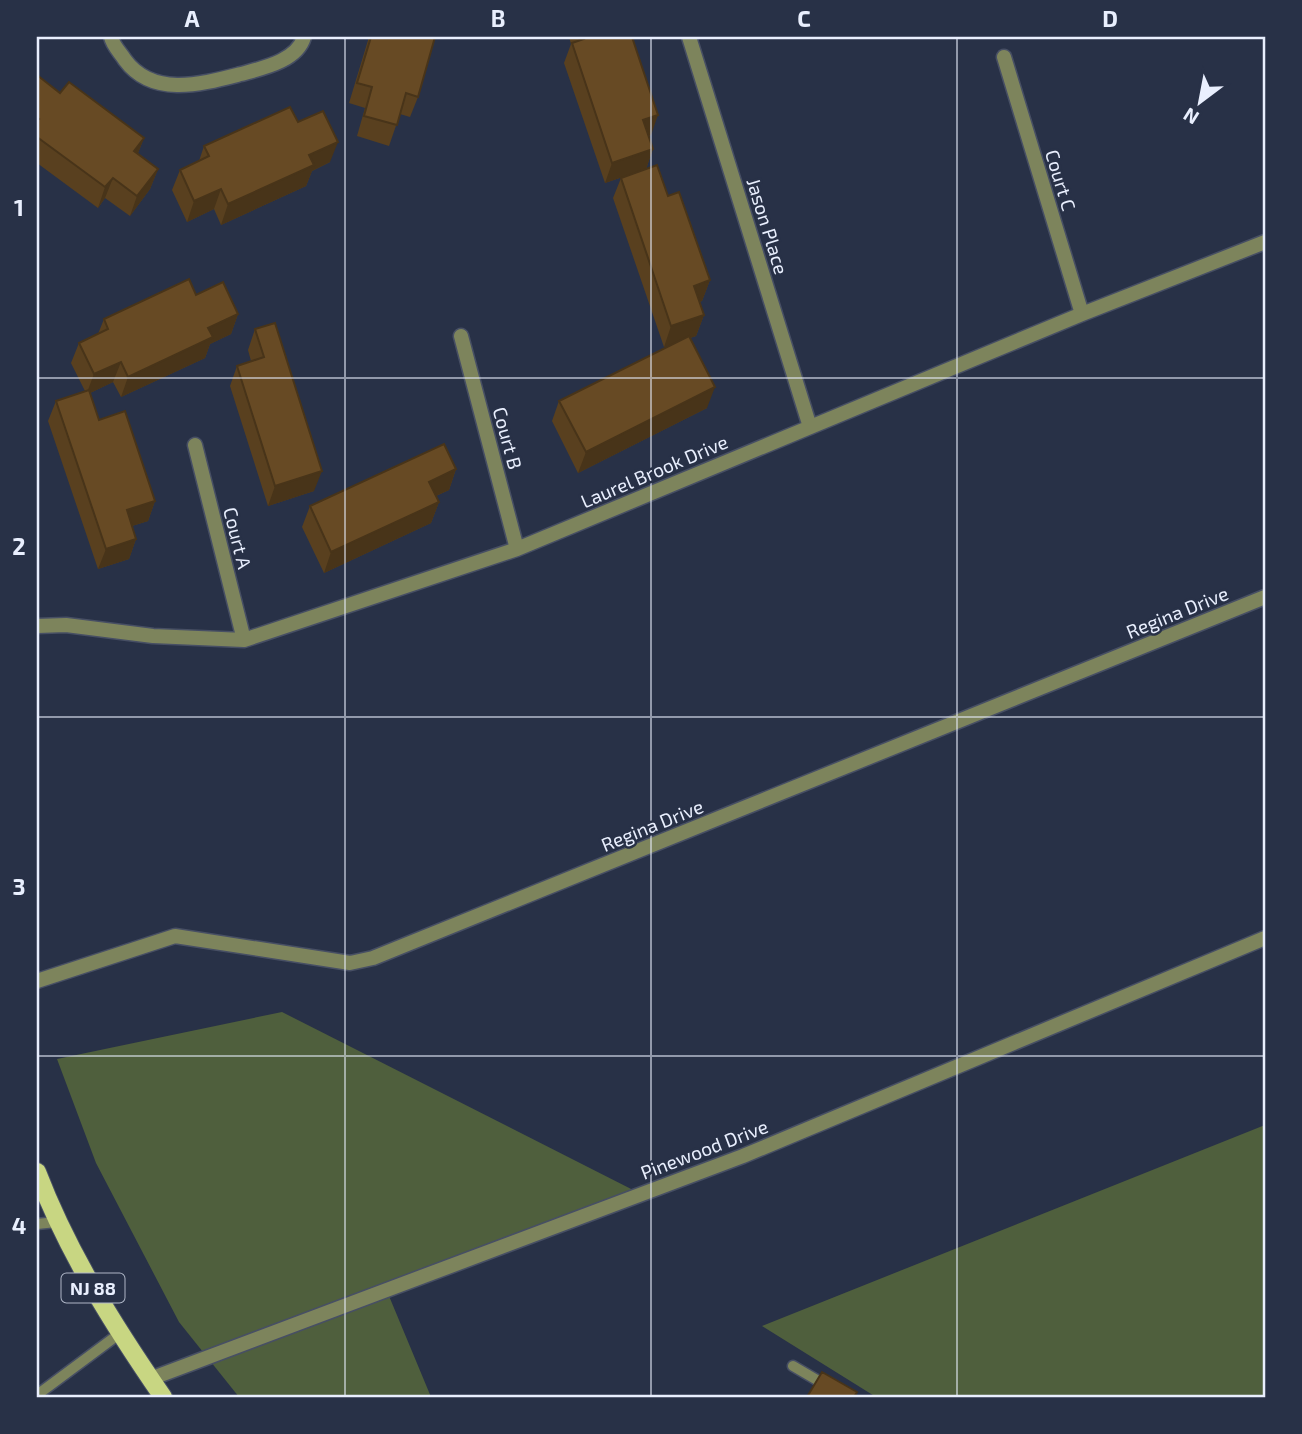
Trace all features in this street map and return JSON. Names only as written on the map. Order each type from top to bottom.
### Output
[{"type":"main road","name":"NJ 88","points":[[37,1172],[56,1222],[119,1334],[163,1397]]},
{"type":"street","points":[[111,37],[136,74],[158,83],[197,86],[256,69],[291,55],[302,45],[304,37]]},
{"type":"street","name":"Jason Place","points":[[688,37],[810,427]]},
{"type":"street","name":"Court C","points":[[1004,57],[1082,314]]},
{"type":"street","name":"Laurel Brook Drive","points":[[37,626],[66,625],[153,636],[244,640],[517,549],[1082,314],[1265,242]]},
{"type":"street","name":"Court B","points":[[461,336],[517,549]]},
{"type":"street","name":"Court A","points":[[195,444],[244,640]]},
{"type":"street","name":"Regina Drive","points":[[37,981],[175,936],[350,963],[373,958],[1265,597]]},
{"type":"street","name":"Pinewood Drive","points":[[150,1379],[743,1156],[1265,938]]},
{"type":"lane","points":[[37,1224],[56,1222]]},
{"type":"lane","points":[[37,1395],[119,1334]]},
{"type":"lane","points":[[793,1366],[846,1397]]},
{"type":"green space","points":[[282,1012],[641,1194],[389,1296],[431,1397],[239,1397],[179,1322],[96,1163],[57,1059]]},
{"type":"green space","points":[[1265,1125],[1265,1397],[876,1397],[762,1326]]},
{"type":"building","points":[[371,37],[435,37],[418,97],[406,93],[397,125],[364,116],[372,87],[357,83]]},
{"type":"building","points":[[583,37],[632,37],[658,115],[643,120],[653,149],[612,163],[572,43],[584,39]]},
{"type":"building","points":[[37,75],[60,93],[69,82],[144,138],[134,151],[158,169],[137,196],[113,178],[105,187],[37,137]]},
{"type":"building","points":[[290,107],[298,122],[323,111],[338,142],[309,155],[314,165],[228,204],[221,189],[194,201],[180,170],[209,156],[204,146]]},
{"type":"building","points":[[657,165],[668,196],[679,192],[710,280],[694,286],[704,315],[671,326],[621,178]]},
{"type":"building","points":[[189,279],[196,295],[223,282],[238,314],[208,328],[213,337],[128,377],[121,362],[94,374],[79,343],[108,329],[104,319]]},
{"type":"building","points":[[275,323],[322,471],[275,486],[237,366],[264,357],[255,329]]},
{"type":"building","points":[[689,336],[715,387],[586,452],[559,401]]},
{"type":"building","points":[[89,390],[99,420],[125,411],[155,501],[127,510],[136,539],[106,549],[56,401]]},
{"type":"building","points":[[444,444],[456,469],[429,482],[439,502],[331,552],[310,506]]},
{"type":"building","points":[[822,1372],[857,1392],[854,1397],[807,1397]]}]
